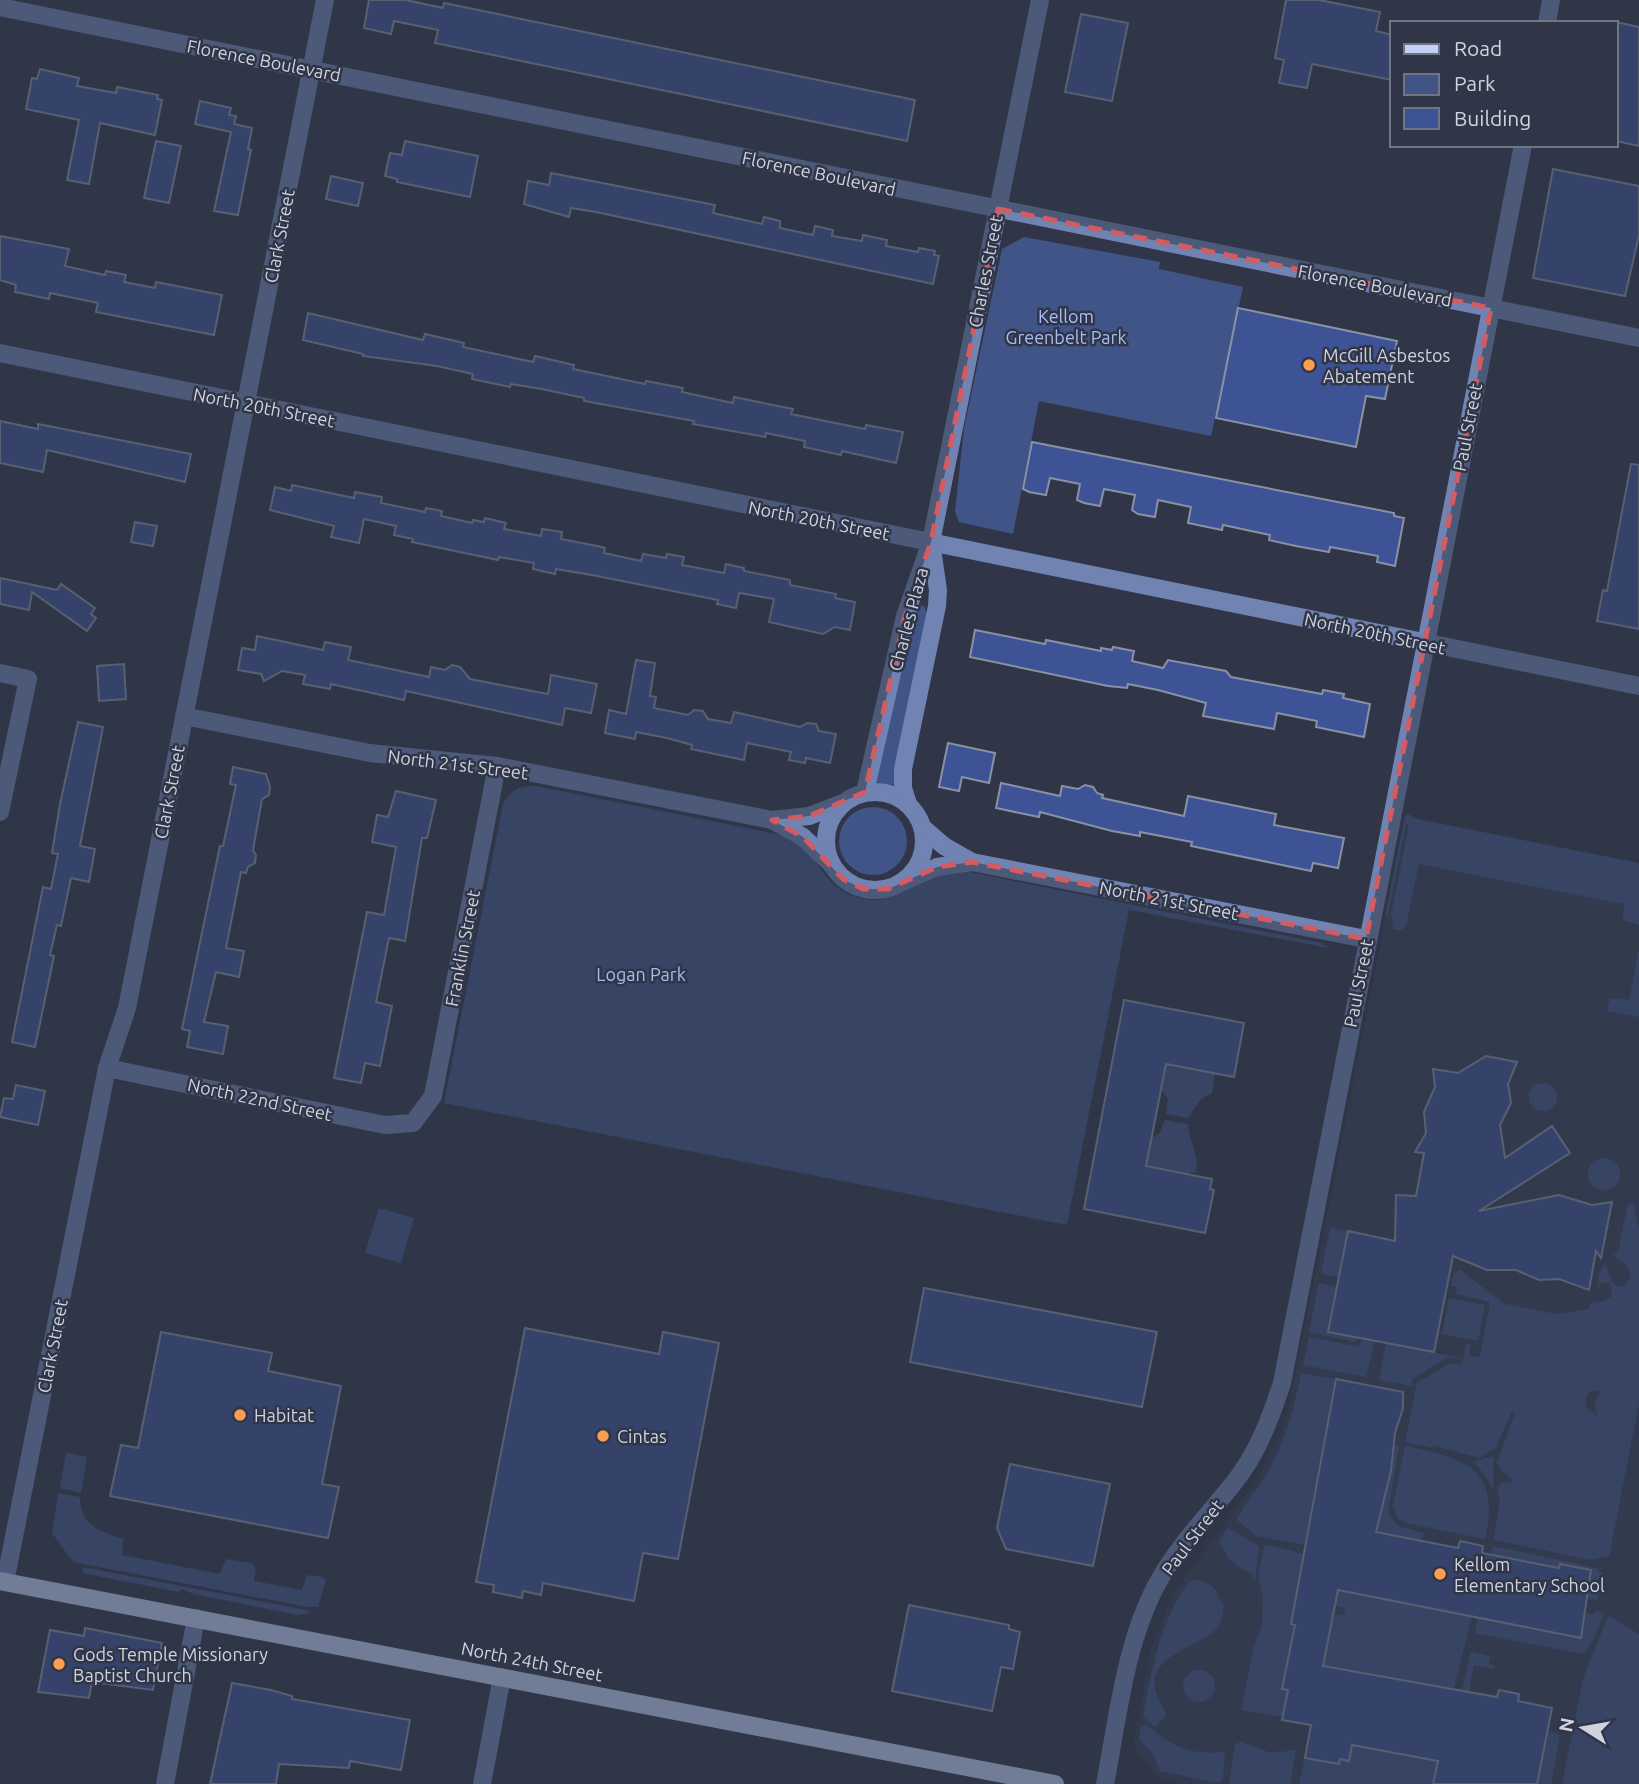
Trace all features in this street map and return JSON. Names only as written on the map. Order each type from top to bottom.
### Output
[{"type":"main road","name":"North 24th Street","points":[[2,1581],[1055,1784]]},
{"type":"street","name":"Clark Street","points":[[2,1581],[107,1068],[127,1008],[325,0]]},
{"type":"street","name":"Charles Street","points":[[931,542],[1040,0]]},
{"type":"street","points":[[1547,21],[1551,0]]},
{"type":"street","name":"Florence Boulevard","points":[[0,7],[1639,338]]},
{"type":"street","name":"Paul Street","points":[[1105,1784],[1131,1655],[1148,1603],[1175,1555],[1250,1458],[1269,1425],[1278,1394],[1522,147]]},
{"type":"street","name":"North 20th Street","points":[[0,353],[1639,686]]},
{"type":"street","name":"Charles Plaza","points":[[865,792],[905,616],[931,542]]},
{"type":"street","name":"Charles Plaza","points":[[908,804],[903,788],[903,769],[938,590],[931,542]]},
{"type":"street","points":[[0,673],[28,678],[0,812]]},
{"type":"street","name":"North 21st Street","points":[[184,716],[370,753],[497,766],[772,820]]},
{"type":"street","name":"Franklin Street","points":[[413,1123],[425,1111],[433,1096],[497,766]]},
{"type":"street","points":[[772,820],[809,817],[865,792],[896,796],[908,804],[922,827],[944,846],[972,862]]},
{"type":"street","points":[[832,865],[826,842],[827,831],[834,813],[843,803]]},
{"type":"street","points":[[772,820],[803,837],[843,879],[863,889],[888,888],[937,867],[972,862]]},
{"type":"street","points":[[904,881],[921,858],[924,841],[922,827]]},
{"type":"street","name":"North 21st Street","points":[[972,862],[1366,939]]},
{"type":"street","name":"North 22nd Street","points":[[107,1068],[385,1125],[413,1123]]},
{"type":"street","points":[[165,1784],[196,1618]]},
{"type":"street","points":[[482,1784],[502,1677]]},
{"type":"highlighted area","points":[[998,209],[1491,308],[1366,939],[972,862],[937,867],[888,889],[863,889],[843,879],[803,837],[772,820],[809,816],[865,792],[905,616],[931,542]]},
{"type":"shaded area","points":[[1406,817],[1639,863],[1639,1784],[1179,1784],[1156,1777],[1134,1745],[1150,1652],[1168,1606],[1176,1590],[1257,1481],[1281,1432],[1289,1407]]},
{"type":"green space","name":"Kellom Greenbelt Park","points":[[1024,237],[1160,262],[1159,269],[1243,287],[1211,436],[1039,401],[1013,534],[959,522],[955,512],[964,428],[1002,249]]},
{"type":"green space","points":[[916,604],[924,606],[927,613],[893,786],[875,782],[913,607]]},
{"type":"green space","name":"Logan Park","points":[[536,786],[786,836],[806,849],[837,887],[863,899],[891,897],[923,878],[965,871],[1322,943],[1329,948],[1129,910],[1067,1225],[444,1103],[503,804],[516,789]]},
{"type":"green space","points":[[866,807],[880,807],[892,812],[902,822],[907,841],[902,860],[892,870],[880,875],[866,875],[854,870],[844,860],[839,848],[839,834],[844,822],[854,812]]},
{"type":"green space","points":[[1408,814],[1417,819],[1639,863],[1639,925],[1623,920],[1624,904],[1419,864],[1406,925],[1402,930],[1394,930],[1391,915],[1409,824],[1406,824],[1388,915],[1385,916],[1405,816]]},
{"type":"green space","points":[[1639,948],[1639,1017],[1607,1011],[1610,998],[1629,1000]]},
{"type":"green space","points":[[1156,1062],[1215,1073],[1212,1093],[1201,1099],[1188,1118],[1166,1114],[1168,1099],[1158,1085]]},
{"type":"green space","points":[[1543,1083],[1553,1087],[1557,1097],[1553,1107],[1543,1111],[1533,1107],[1529,1097],[1533,1087]]},
{"type":"green space","points":[[1165,1120],[1188,1124],[1197,1160],[1196,1173],[1191,1172],[1190,1175],[1134,1164],[1138,1144],[1159,1134]]},
{"type":"green space","points":[[1604,1158],[1615,1163],[1620,1174],[1615,1185],[1604,1190],[1593,1185],[1588,1174],[1593,1163]]},
{"type":"green space","points":[[1633,1202],[1639,1228],[1639,1404],[1609,1556],[1591,1560],[1494,1540],[1500,1498],[1497,1490],[1501,1482],[1511,1483],[1512,1478],[1502,1471],[1497,1463],[1515,1413],[1511,1413],[1496,1448],[1479,1458],[1433,1445],[1432,1448],[1405,1442],[1417,1383],[1450,1363],[1462,1365],[1466,1344],[1471,1345],[1469,1356],[1480,1357],[1490,1302],[1456,1294],[1457,1287],[1451,1286],[1453,1273],[1460,1270],[1505,1304],[1556,1314],[1589,1309],[1591,1302],[1605,1301],[1611,1297],[1609,1282],[1601,1283],[1598,1289],[1599,1275],[1605,1263],[1611,1281],[1617,1286],[1624,1286],[1631,1277],[1627,1265],[1613,1256],[1619,1250],[1628,1205]],"holes":[[[1602,1390],[1594,1402],[1598,1417],[1587,1408],[1585,1399],[1589,1392]]]},
{"type":"green space","points":[[379,1208],[414,1218],[401,1263],[365,1253]]},
{"type":"green space","points":[[1330,1228],[1348,1231],[1339,1277],[1321,1274]]},
{"type":"green space","points":[[1319,1283],[1337,1287],[1328,1331],[1357,1337],[1356,1342],[1309,1332]]},
{"type":"green space","points":[[1449,1298],[1485,1305],[1478,1341],[1442,1334]]},
{"type":"green space","points":[[1309,1337],[1360,1347],[1362,1338],[1375,1341],[1366,1377],[1303,1365]]},
{"type":"green space","points":[[1386,1343],[1461,1358],[1448,1357],[1412,1379],[1411,1386],[1379,1380]]},
{"type":"green space","points":[[1301,1373],[1336,1379],[1306,1545],[1256,1536],[1237,1520],[1278,1453],[1292,1414]]},
{"type":"green space","points":[[1393,1445],[1399,1446],[1388,1514],[1398,1526],[1424,1533],[1422,1541],[1376,1532],[1391,1471]]},
{"type":"green space","points":[[1405,1446],[1445,1456],[1474,1470],[1483,1481],[1488,1496],[1489,1515],[1485,1539],[1406,1523],[1398,1519],[1393,1506]]},
{"type":"green space","points":[[66,1453],[87,1457],[81,1493],[60,1488]]},
{"type":"green space","points":[[1494,1456],[1493,1491],[1486,1476],[1473,1462]]},
{"type":"green space","points":[[58,1493],[80,1497],[83,1515],[93,1526],[123,1539],[122,1555],[220,1574],[226,1559],[252,1563],[256,1569],[254,1581],[302,1590],[307,1575],[322,1577],[326,1580],[318,1607],[73,1562],[52,1533]]},
{"type":"green space","points":[[1228,1528],[1259,1546],[1255,1582],[1251,1572],[1246,1572],[1228,1558],[1219,1541]]},
{"type":"green space","points":[[1269,1545],[1304,1554],[1291,1623],[1295,1625],[1282,1688],[1288,1690],[1282,1717],[1241,1710],[1254,1646],[1262,1626],[1263,1596],[1258,1574],[1264,1547]]},
{"type":"green space","points":[[1493,1546],[1597,1568],[1603,1574],[1597,1600],[1585,1598],[1590,1570],[1560,1564],[1559,1568],[1491,1555]]},
{"type":"green space","points":[[83,1567],[311,1613],[298,1615],[193,1594],[182,1589],[179,1592],[82,1573]]},
{"type":"green space","points":[[1190,1581],[1208,1583],[1218,1592],[1217,1596],[1224,1605],[1221,1621],[1209,1635],[1170,1657],[1160,1667],[1155,1679],[1157,1694],[1167,1714],[1155,1728],[1143,1716],[1159,1645],[1164,1628],[1180,1596]]},
{"type":"green space","points":[[1338,1590],[1472,1617],[1453,1691],[1323,1666],[1333,1614],[1344,1615],[1345,1608],[1335,1606]]},
{"type":"green space","points":[[1595,1611],[1604,1613],[1593,1641],[1583,1654],[1475,1633],[1477,1618],[1581,1638],[1586,1613],[1594,1614]]},
{"type":"green space","points":[[1608,1616],[1639,1634],[1639,1784],[1562,1784],[1583,1679]]},
{"type":"green space","points":[[1471,1652],[1496,1658],[1490,1658],[1489,1664],[1494,1665],[1494,1669],[1474,1665],[1469,1692],[1462,1690]]},
{"type":"green space","points":[[1199,1670],[1210,1675],[1215,1686],[1210,1697],[1199,1702],[1188,1697],[1183,1686],[1188,1675]]},
{"type":"green space","points":[[1146,1725],[1183,1748],[1202,1752],[1225,1752],[1223,1779],[1218,1783],[1160,1771],[1154,1755],[1139,1739],[1141,1727]]},
{"type":"green space","points":[[1547,1731],[1560,1735],[1551,1784],[1537,1784]]},
{"type":"green space","points":[[1241,1742],[1271,1753],[1296,1750],[1290,1784],[1229,1784],[1235,1744]]},
{"type":"green space","points":[[1352,1745],[1438,1761],[1433,1784],[1299,1784],[1305,1758],[1339,1764],[1340,1759],[1349,1761]]},
{"type":"building","points":[[369,0],[406,0],[443,8],[444,3],[915,100],[907,141],[435,43],[438,30],[394,21],[391,34],[364,28]]},
{"type":"building","points":[[1286,0],[1319,0],[1380,12],[1376,31],[1390,34],[1390,80],[1312,64],[1307,88],[1279,83],[1284,60],[1275,58]]},
{"type":"building","points":[[1081,14],[1128,23],[1112,101],[1065,92]]},
{"type":"building","points":[[1618,22],[1639,27],[1639,146],[1618,141]]},
{"type":"building","points":[[40,69],[79,78],[77,86],[116,93],[117,87],[158,95],[157,99],[162,100],[155,135],[100,123],[89,184],[67,180],[79,120],[26,109],[32,78],[37,79]]},
{"type":"building","points":[[200,101],[231,108],[229,115],[236,116],[234,124],[252,128],[248,149],[251,150],[238,215],[214,211],[231,132],[195,124]]},
{"type":"building","points":[[156,141],[181,146],[169,203],[144,198]]},
{"type":"building","points":[[405,141],[478,156],[470,197],[397,182],[397,179],[385,176],[390,153],[402,155]]},
{"type":"building","points":[[1553,169],[1639,186],[1639,235],[1625,296],[1533,278]]},
{"type":"building","points":[[551,173],[715,205],[713,213],[762,224],[764,217],[780,221],[780,228],[813,235],[815,226],[833,230],[832,236],[862,241],[863,235],[887,240],[886,246],[918,252],[919,248],[935,251],[934,255],[939,256],[933,284],[596,212],[571,208],[569,217],[524,204],[528,181],[549,185]]},
{"type":"building","points":[[331,176],[363,183],[358,206],[326,199]]},
{"type":"building","points":[[0,236],[69,249],[65,266],[105,275],[106,271],[126,275],[124,282],[155,288],[156,282],[222,295],[214,335],[96,312],[98,303],[50,293],[49,299],[15,292],[16,285],[0,280]]},
{"type":"building","name":"McGill Asbestos Abatement","points":[[1238,308],[1397,341],[1385,399],[1366,396],[1356,447],[1216,418]]},
{"type":"building","points":[[308,313],[423,340],[425,334],[464,343],[463,347],[533,362],[535,356],[574,365],[573,369],[645,384],[646,381],[683,388],[682,392],[733,403],[734,397],[793,409],[791,414],[865,429],[866,425],[903,432],[896,463],[842,451],[841,455],[804,447],[805,441],[766,433],[765,437],[693,424],[694,421],[584,401],[584,398],[542,389],[511,384],[510,387],[472,379],[473,374],[437,366],[363,356],[303,340]]},
{"type":"building","points":[[0,421],[38,429],[38,424],[191,454],[185,482],[47,450],[43,472],[0,463]]},
{"type":"building","points":[[1032,442],[1394,513],[1394,516],[1404,518],[1395,566],[1377,562],[1378,556],[1330,547],[1329,552],[1269,540],[1270,535],[1223,525],[1222,530],[1188,523],[1191,507],[1158,500],[1155,517],[1138,514],[1132,510],[1135,495],[1104,489],[1100,506],[1084,503],[1077,500],[1080,484],[1050,478],[1046,495],[1029,492],[1023,489]]},
{"type":"building","points":[[1631,464],[1639,465],[1639,629],[1597,621],[1603,590],[1607,591]]},
{"type":"building","points":[[292,485],[354,498],[355,492],[382,497],[381,503],[425,512],[426,508],[442,511],[441,516],[472,523],[473,520],[484,522],[485,518],[506,523],[504,529],[541,536],[542,529],[562,532],[561,539],[602,547],[605,548],[604,553],[641,561],[643,554],[666,558],[667,554],[684,557],[682,565],[724,573],[726,564],[744,568],[744,571],[790,580],[790,585],[836,594],[835,598],[855,602],[850,630],[835,627],[823,634],[769,622],[774,599],[739,593],[736,608],[717,604],[718,600],[597,576],[556,569],[555,574],[533,569],[534,563],[499,557],[498,560],[412,542],[413,539],[394,535],[396,526],[364,519],[359,543],[331,537],[334,526],[270,510],[275,487],[291,491]]},
{"type":"building","points":[[135,522],[157,526],[153,546],[131,542]]},
{"type":"building","points":[[0,578],[57,590],[61,584],[95,608],[91,614],[96,618],[87,631],[32,592],[29,610],[0,604]]},
{"type":"building","points":[[975,630],[1045,644],[1046,640],[1101,651],[1101,648],[1112,650],[1113,647],[1134,651],[1132,661],[1163,668],[1168,660],[1226,671],[1231,677],[1322,694],[1323,690],[1344,694],[1343,698],[1370,704],[1364,737],[1316,727],[1317,721],[1277,713],[1274,729],[1203,716],[1206,703],[1158,690],[1128,684],[1127,688],[1108,686],[970,657]]},
{"type":"building","points":[[257,636],[323,650],[325,642],[351,647],[348,660],[429,677],[431,667],[445,670],[452,665],[460,667],[470,679],[548,694],[551,675],[597,684],[591,713],[565,708],[562,725],[406,691],[404,700],[331,684],[330,689],[303,684],[305,675],[282,671],[264,681],[261,674],[238,670],[242,648],[255,650]]},
{"type":"building","points":[[636,660],[655,663],[650,696],[656,697],[654,708],[688,715],[694,710],[703,711],[708,719],[731,723],[734,712],[800,727],[807,723],[816,724],[819,731],[836,734],[830,763],[806,758],[805,763],[789,760],[791,752],[747,743],[744,760],[691,749],[692,745],[667,738],[636,732],[635,739],[605,733],[609,710],[626,714]]},
{"type":"building","points":[[124,664],[126,699],[99,701],[97,666]]},
{"type":"building","points":[[78,722],[103,727],[80,846],[95,849],[89,882],[71,878],[61,926],[57,925],[50,955],[54,956],[35,1047],[12,1042],[43,887],[51,889],[58,854],[52,853]]},
{"type":"building","points":[[948,743],[995,753],[989,783],[962,777],[959,791],[939,787]]},
{"type":"building","points":[[233,767],[266,774],[270,787],[269,795],[262,799],[253,850],[256,855],[255,863],[248,867],[246,873],[241,872],[226,948],[244,951],[239,977],[216,972],[204,1022],[228,1026],[223,1054],[187,1047],[190,1031],[182,1029],[220,846],[223,846],[236,785],[230,784]]},
{"type":"building","points":[[1001,783],[1060,796],[1062,786],[1078,789],[1085,785],[1093,787],[1097,793],[1103,795],[1102,798],[1184,816],[1188,796],[1276,814],[1274,825],[1344,838],[1338,868],[1313,863],[1311,871],[1191,846],[1192,842],[1140,832],[1140,836],[1112,831],[1040,812],[1039,817],[996,808]]},
{"type":"building","points":[[396,791],[436,800],[427,838],[422,838],[405,941],[389,938],[376,1002],[392,1006],[380,1066],[365,1063],[361,1083],[334,1078],[367,912],[384,915],[396,847],[372,842],[377,815],[388,817]]},
{"type":"building","points":[[1124,1000],[1244,1023],[1234,1077],[1166,1064],[1146,1166],[1212,1179],[1210,1189],[1214,1190],[1205,1233],[1084,1209]]},
{"type":"building","points":[[1486,1056],[1517,1062],[1508,1084],[1511,1103],[1500,1125],[1505,1158],[1552,1126],[1570,1153],[1479,1211],[1559,1195],[1592,1205],[1612,1202],[1601,1258],[1596,1251],[1589,1290],[1559,1279],[1539,1280],[1516,1270],[1487,1270],[1453,1256],[1434,1352],[1328,1332],[1348,1231],[1395,1241],[1396,1195],[1416,1196],[1424,1153],[1415,1152],[1426,1133],[1424,1112],[1435,1087],[1433,1069],[1458,1073]]},
{"type":"building","points":[[16,1085],[45,1091],[38,1125],[0,1117],[4,1098],[13,1099]]},
{"type":"building","points":[[924,1288],[1157,1332],[1142,1407],[910,1362]]},
{"type":"building","name":"Cintas","points":[[525,1328],[659,1354],[663,1332],[719,1343],[678,1559],[643,1553],[634,1601],[543,1583],[541,1595],[523,1591],[522,1598],[493,1592],[494,1585],[476,1582]]},
{"type":"building","name":"Habitat","points":[[161,1332],[272,1353],[268,1371],[341,1386],[322,1484],[339,1487],[328,1538],[110,1496],[121,1445],[138,1448]]},
{"type":"building","points":[[1336,1379],[1403,1392],[1403,1408],[1395,1433],[1391,1471],[1376,1532],[1458,1548],[1460,1541],[1483,1546],[1482,1553],[1559,1568],[1560,1564],[1591,1570],[1581,1638],[1338,1590],[1323,1666],[1497,1697],[1499,1690],[1519,1694],[1518,1701],[1552,1708],[1537,1784],[1433,1784],[1438,1761],[1352,1745],[1349,1761],[1340,1759],[1339,1764],[1305,1758],[1311,1725],[1282,1720],[1288,1690],[1282,1689],[1295,1625],[1291,1624]]},
{"type":"building","points":[[1010,1464],[1110,1484],[1093,1566],[1006,1549],[997,1528]]},
{"type":"building","points":[[909,1605],[1009,1625],[1009,1629],[1020,1632],[1013,1669],[1001,1667],[992,1711],[892,1691]]},
{"type":"building","points":[[85,1628],[162,1643],[153,1690],[92,1682],[89,1698],[38,1692],[50,1630],[84,1636]]},
{"type":"building","points":[[232,1683],[271,1690],[292,1696],[292,1699],[410,1720],[401,1770],[350,1761],[349,1768],[279,1764],[276,1784],[210,1784]]},
{"type":"place","name":"McGill Asbestos Abatement","points":[[1309,365]]},
{"type":"place","name":"Habitat","points":[[240,1415]]},
{"type":"place","name":"Cintas","points":[[603,1436]]},
{"type":"place","name":"Kellom Elementary School","points":[[1440,1574]]},
{"type":"place","name":"Gods Temple Missionary Baptist Church","points":[[59,1664]]}]
